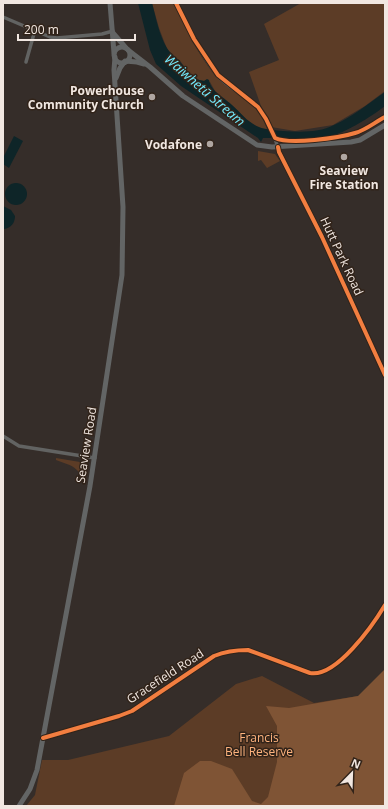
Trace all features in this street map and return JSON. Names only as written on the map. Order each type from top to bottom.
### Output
[{"type":"main road","name":"Seaview Road","points":[[20,806],[35,778],[43,738],[95,458],[119,302],[123,260],[124,207],[110,3]]},
{"type":"main road","points":[[113,32],[127,49],[147,64],[183,96],[252,143],[264,147],[278,147],[355,141],[385,125]]},
{"type":"main road","points":[[127,49],[122,47],[118,48],[114,55],[118,62],[125,61],[147,64]]},
{"type":"main road","points":[[115,80],[119,69],[129,57],[127,49]]},
{"type":"street","points":[[176,3],[194,39],[218,75],[223,81],[255,104],[261,111],[269,126]]},
{"type":"street","points":[[3,17],[57,38],[113,32]]},
{"type":"street","points":[[26,62],[35,30]]},
{"type":"street","name":"Hutt Park Road","points":[[275,138],[279,152],[322,237],[385,375]]},
{"type":"street","points":[[3,436],[19,446],[95,458]]},
{"type":"street","name":"Gracefield Road","points":[[43,738],[132,711],[214,656],[224,652],[248,650],[310,673],[322,673],[342,659],[353,648],[369,630],[385,605]]},
{"type":"green space","points":[[152,3],[174,3],[192,40],[209,67],[223,84],[253,105],[260,114],[267,129],[259,128],[246,119],[215,91],[210,82],[199,80],[189,74],[181,62],[167,49]]},
{"type":"green space","points":[[301,3],[385,3],[385,91],[365,106],[333,125],[295,131],[271,127],[261,106],[249,72],[279,60],[264,24]]},
{"type":"green space","points":[[258,151],[275,154],[280,161],[267,168],[261,160],[258,161]]},
{"type":"green space","points":[[56,458],[86,463],[88,465],[85,480],[75,468],[56,460]]},
{"type":"green space","name":"Francis Bell Reserve","points":[[262,676],[314,703],[358,696],[385,806],[26,806],[35,795],[42,760],[68,760],[169,736],[236,684]]},
{"type":"shaded area","points":[[385,669],[385,806],[174,806],[184,773],[200,761],[211,761],[232,769],[252,801],[261,804],[268,797],[277,762],[277,726],[266,706],[289,708],[358,696]]},
{"type":"water","name":"Waiwhetū Stream","points":[[138,3],[152,3],[164,43],[190,74],[199,80],[209,80],[215,91],[248,120],[259,127],[271,130],[296,132],[328,128],[360,110],[385,92],[385,106],[362,122],[337,134],[311,138],[263,138],[261,142],[258,138],[181,86],[156,64],[150,50]]},
{"type":"water","points":[[14,136],[23,141],[9,168],[3,164],[3,158]]},
{"type":"water","points":[[16,183],[24,186],[27,194],[24,202],[16,205],[8,202],[5,194],[8,186]]},
{"type":"water","points":[[3,206],[11,210],[15,216],[12,225],[9,228],[4,229]]},
{"type":"cycle path","points":[[176,3],[194,39],[218,75],[258,107],[266,119],[275,138],[282,140],[303,141],[338,137],[359,132],[385,117]]},
{"type":"cycle path","points":[[278,147],[279,152],[322,237],[385,375]]},
{"type":"cycle path","points":[[43,738],[132,711],[214,656],[227,652],[248,650],[310,673],[320,672],[331,667],[353,648],[372,625],[385,605]]},
{"type":"place","name":"Powerhouse Community Church","points":[[152,97]]},
{"type":"place","name":"Vodafone","points":[[210,144]]},
{"type":"place","name":"Seaview Fire Station","points":[[344,157]]}]
